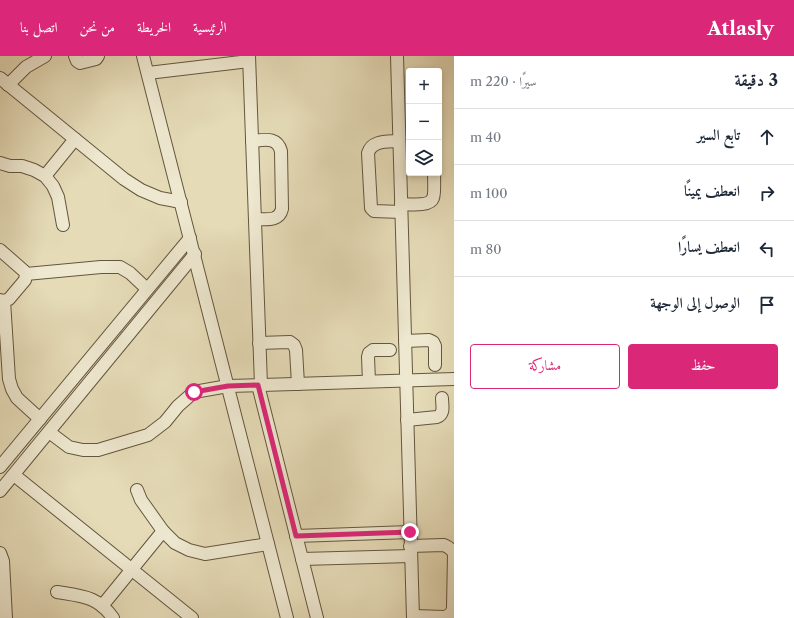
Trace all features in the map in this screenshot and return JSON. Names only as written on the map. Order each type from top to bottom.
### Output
[{"type":"street","points":[[45,56],[4,82],[124,179],[141,190],[160,198],[181,202]]},
{"type":"street","points":[[75,56],[77,61],[80,63],[96,59],[98,56]]},
{"type":"street","points":[[143,56],[195,254],[287,618]]},
{"type":"street","points":[[302,559],[411,551],[444,545],[448,546],[454,553],[452,612],[449,616],[445,617],[413,617],[411,551],[410,532],[401,208],[402,138],[397,56]]},
{"type":"street","points":[[148,73],[249,59],[260,385],[317,618]]},
{"type":"street","points":[[402,138],[372,145],[368,153],[371,208],[374,211],[401,208],[431,202],[434,198],[434,176]]},
{"type":"street","points":[[44,176],[75,139]]},
{"type":"street","points":[[252,141],[271,140],[280,146],[281,151],[281,214],[273,219],[255,219]]},
{"type":"street","points":[[0,163],[10,166],[22,166],[34,170],[44,176],[58,197],[63,225]]},
{"type":"street","points":[[0,467],[190,238]]},
{"type":"street","points":[[0,250],[26,274],[25,280],[9,299],[2,300],[12,389],[18,398],[40,419]]},
{"type":"street","points":[[0,491],[195,254]]},
{"type":"street","points":[[26,274],[101,267],[120,267],[130,273],[147,289]]},
{"type":"street","points":[[130,309],[142,318]]},
{"type":"street","points":[[405,340],[429,340],[433,342],[435,346],[435,365]]},
{"type":"street","points":[[259,343],[290,342],[294,345],[296,350],[298,384]]},
{"type":"street","points":[[369,381],[369,353],[373,350],[390,350]]},
{"type":"street","points":[[49,432],[69,448],[98,450],[148,435],[165,422],[178,406],[194,392],[228,386],[454,378]]},
{"type":"street","points":[[407,420],[437,418],[441,416],[443,412],[442,398]]},
{"type":"street","points":[[14,475],[192,618]]},
{"type":"street","points":[[137,490],[141,500],[163,531],[174,543],[189,550],[205,554],[268,544]]},
{"type":"street","points":[[102,606],[163,531]]},
{"type":"street","points":[[296,536],[410,532]]},
{"type":"street","points":[[0,553],[3,561],[6,618]]},
{"type":"street","points":[[57,592],[89,598],[102,606],[113,618]]},
{"type":"route","points":[[194,392],[228,386],[258,385],[296,536],[410,532]]}]
